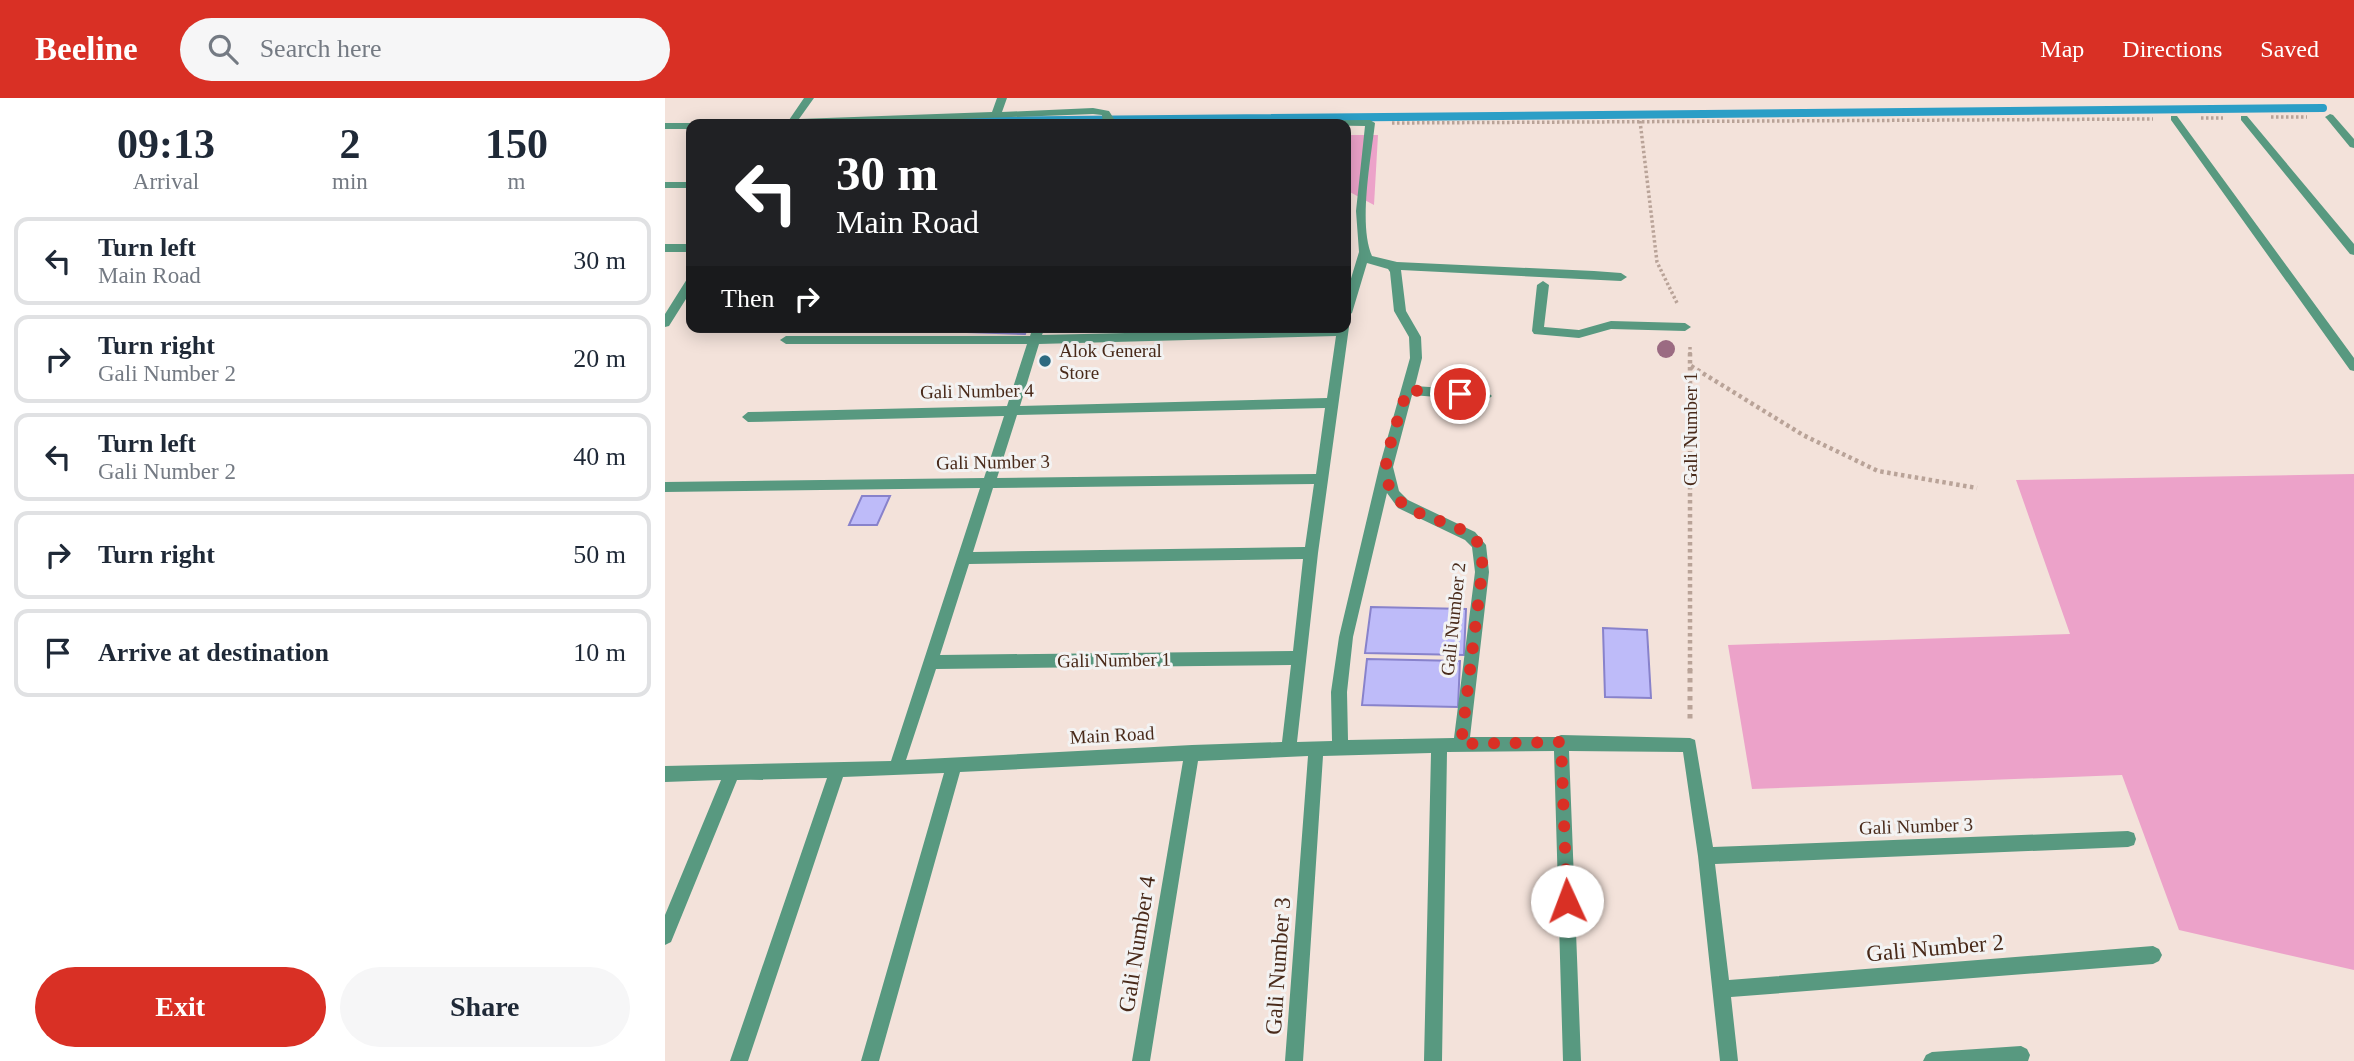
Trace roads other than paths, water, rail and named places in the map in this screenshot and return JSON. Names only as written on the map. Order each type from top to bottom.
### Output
[{"type":"street","points":[[795,119],[809,98]]},
{"type":"street","points":[[995,116],[1002,98]]},
{"type":"street","points":[[919,119],[1093,111],[1105,113],[1109,119]]},
{"type":"street","points":[[2330,117],[2354,145]]},
{"type":"street","points":[[2173,118],[2354,368]]},
{"type":"street","points":[[2244,118],[2354,251]]},
{"type":"street","points":[[1351,123],[1370,123],[1360,218],[1365,252],[1371,261],[1392,266],[1498,268],[1621,277]]},
{"type":"street","points":[[665,126],[686,125]]},
{"type":"street","points":[[665,185],[686,185]]},
{"type":"street","points":[[1351,218],[1360,218]]},
{"type":"street","points":[[665,248],[686,248]]},
{"type":"street","points":[[1351,297],[1365,252]]},
{"type":"street","points":[[1341,747],[1339,692],[1346,637],[1386,468],[1416,358],[1415,337],[1400,311],[1396,271],[1392,266]]},
{"type":"street","points":[[1351,273],[1359,272]]},
{"type":"street","points":[[1543,285],[1538,331],[1579,334],[1611,325],[1685,327]]},
{"type":"street","points":[[667,317],[686,289]]},
{"type":"street","points":[[786,340],[1113,333]]},
{"type":"street","points":[[1289,748],[1311,553],[1342,333]]},
{"type":"street","points":[[896,768],[1037,334]]},
{"type":"street","points":[[1407,390],[1486,396]]},
{"type":"street","name":"Gali Number 4","points":[[748,417],[1333,403]]},
{"type":"street","name":"Gali Number 2","points":[[1386,468],[1393,493],[1403,504],[1471,536],[1479,545],[1482,572],[1461,744]]},
{"type":"street","name":"Gali Number 3","points":[[665,487],[1321,479]]},
{"type":"street","points":[[964,558],[1311,553]]},
{"type":"street","name":"Gali Number 1","points":[[930,662],[1299,658]]},
{"type":"street","points":[[1561,742],[1572,1061]]},
{"type":"street","name":"Main Road","points":[[665,774],[896,768],[1289,748],[1561,742],[1690,745],[1706,856]]},
{"type":"street","points":[[1433,1061],[1439,745]]},
{"type":"street","name":"Gali Number 3","points":[[1294,1061],[1316,748]]},
{"type":"street","name":"Gali Number 4","points":[[1141,1061],[1192,752]]},
{"type":"street","points":[[870,1061],[954,765]]},
{"type":"street","points":[[739,1061],[838,770]]},
{"type":"street","points":[[665,936],[732,772]]},
{"type":"street","name":"Gali Number 3","points":[[1706,856],[2128,839]]},
{"type":"street","points":[[1706,856],[1729,1061]]},
{"type":"street","name":"Gali Number 2","points":[[1721,989],[2153,955]]},
{"type":"street","points":[[1932,1061],[2021,1055]]},
{"type":"waterway","points":[[1179,119],[2323,108]]},
{"type":"place","name":"Alok General Store","points":[[1045,361]]}]
